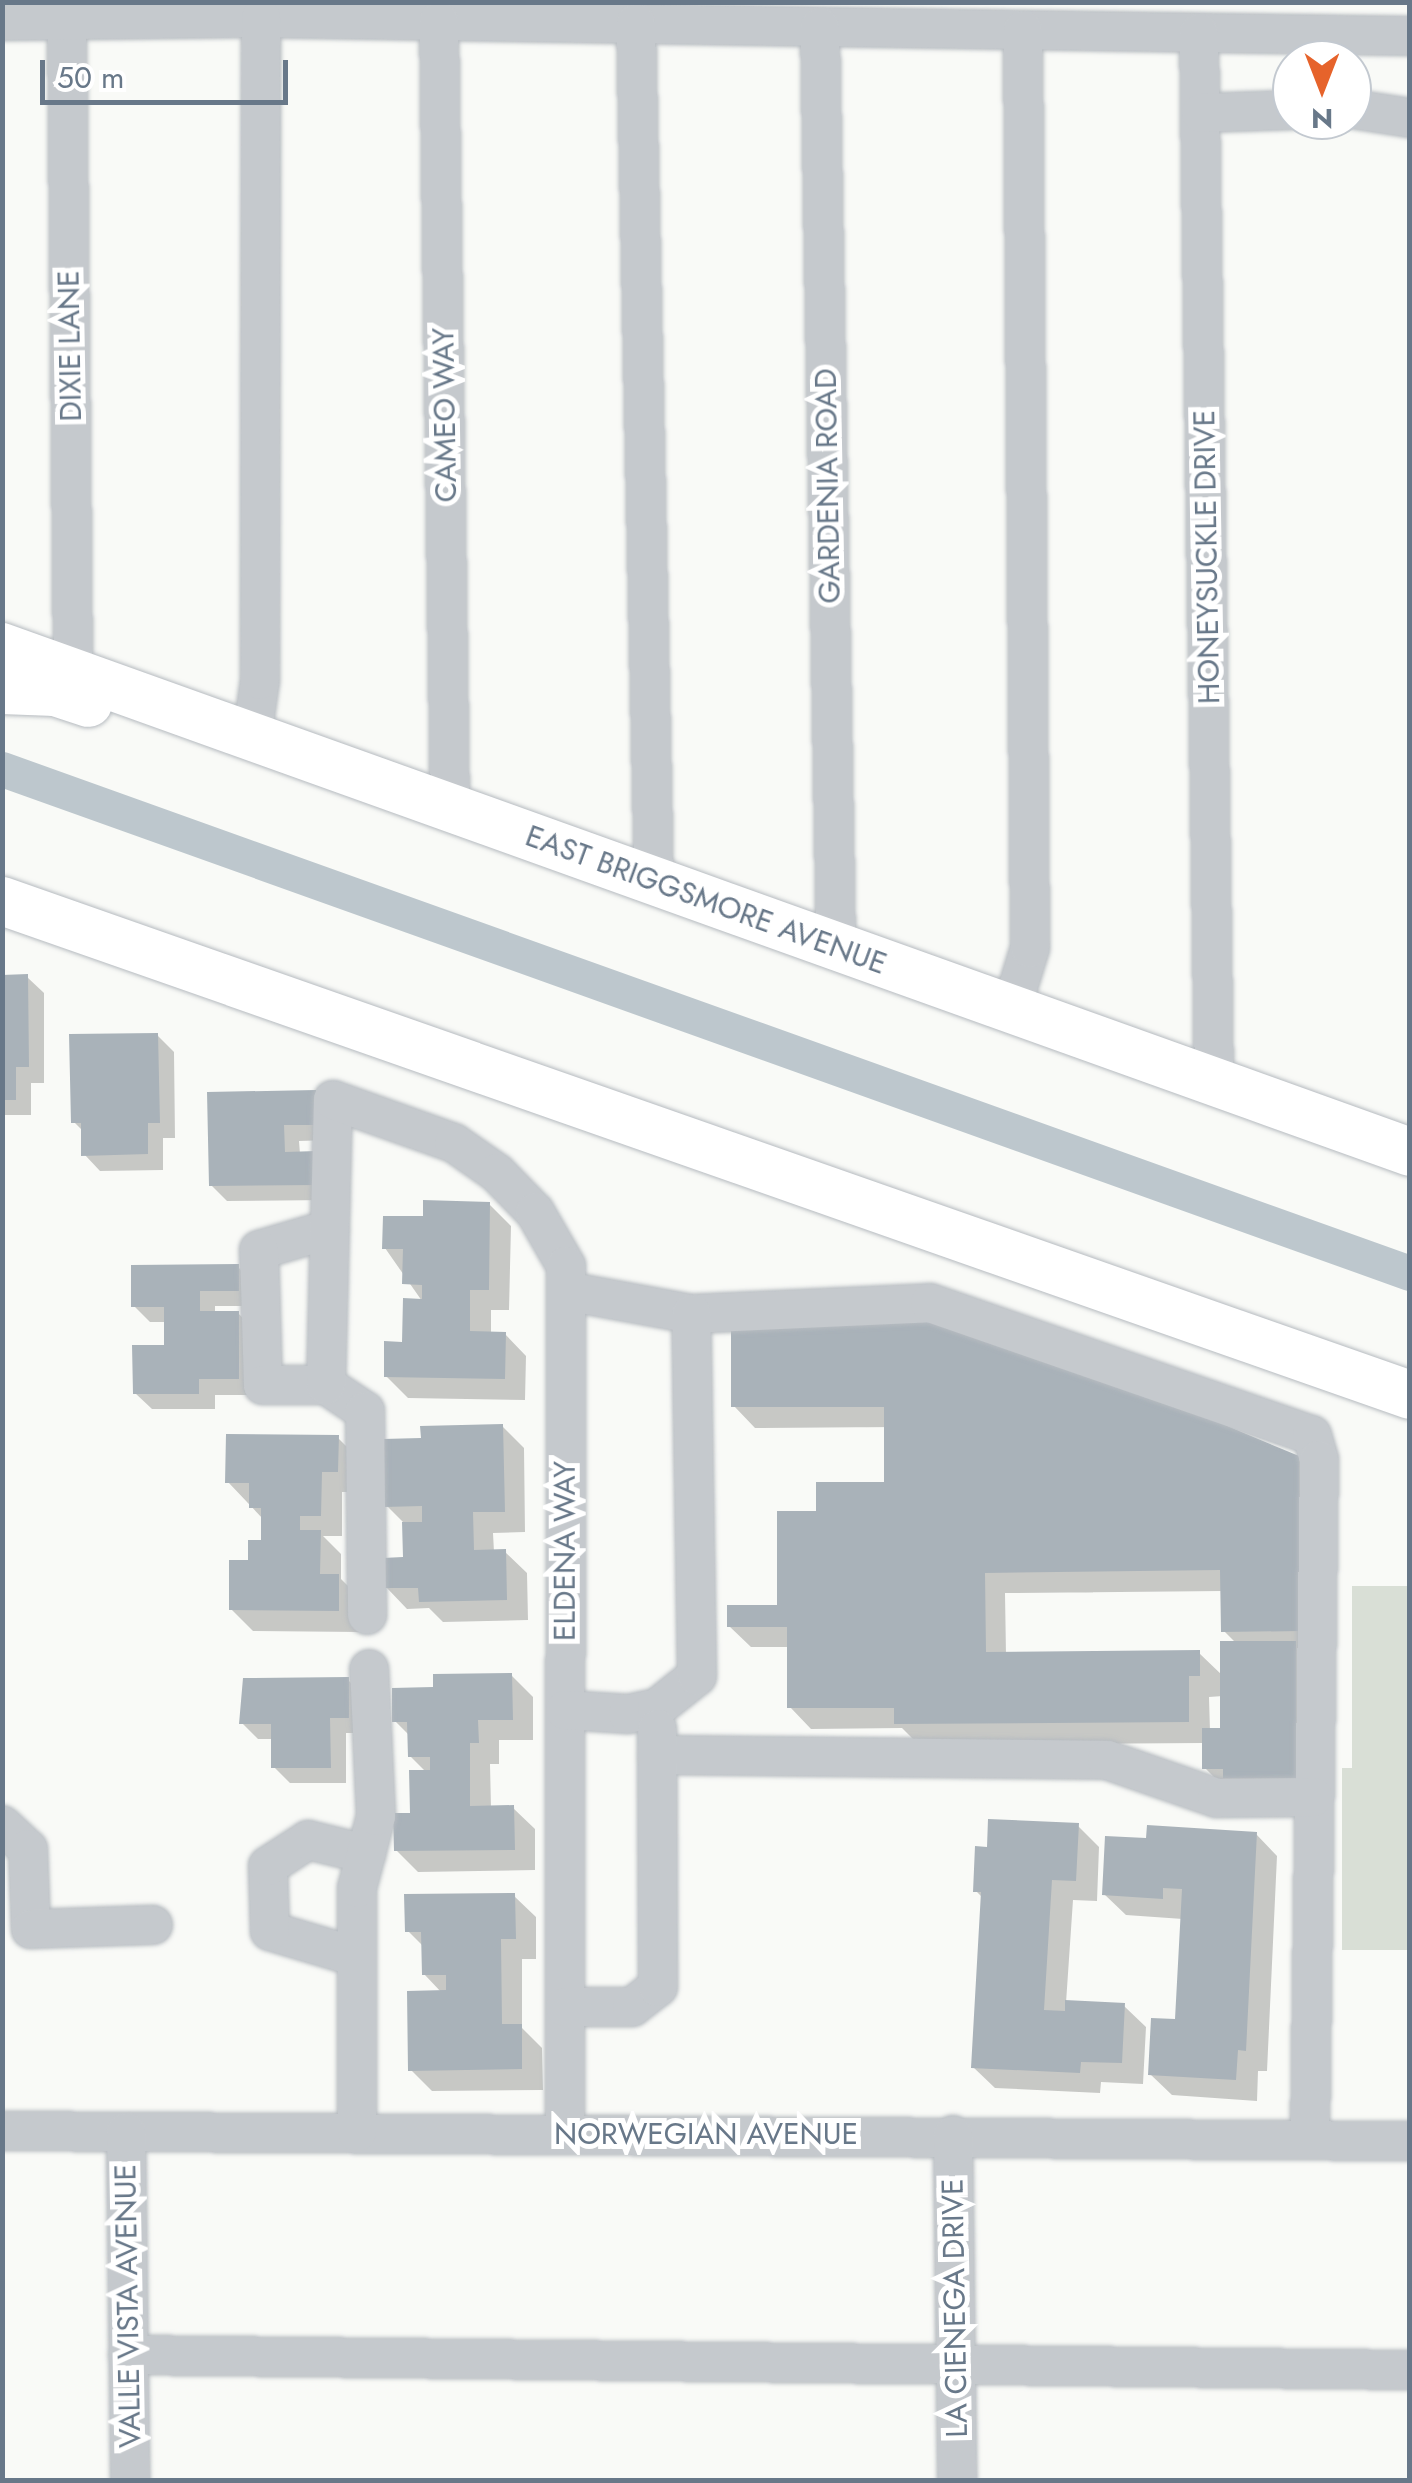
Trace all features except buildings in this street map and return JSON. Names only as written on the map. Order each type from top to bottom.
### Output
[{"type":"main road","name":"EAST BRIGGSMORE AVENUE","points":[[2,647],[1410,1152]]},
{"type":"main road","points":[[2,690],[56,692],[176,732],[252,737]]},
{"type":"main road","points":[[2,901],[1410,1395]]},
{"type":"street","points":[[2,22],[67,20],[135,11],[261,18],[362,11],[440,21],[636,23],[688,13],[820,26],[1023,30],[1200,32],[1399,24]]},
{"type":"street","points":[[252,737],[260,680],[261,18]]},
{"type":"street","name":"DIXIE LANE","points":[[67,20],[73,672]]},
{"type":"street","name":"CAMEO WAY","points":[[440,21],[450,808]]},
{"type":"street","points":[[636,23],[654,881]]},
{"type":"street","name":"GARDENIA ROAD","points":[[820,26],[836,946]]},
{"type":"street","points":[[1011,1010],[1030,948],[1023,30]]},
{"type":"street","name":"HONEYSUCKLE DRIVE","points":[[1200,32],[1214,1082]]},
{"type":"street","points":[[1201,113],[1272,111]]},
{"type":"street","points":[[1372,111],[1410,118]]},
{"type":"street","name":"ELDENA WAY","points":[[330,1229],[333,1100],[454,1144],[497,1173],[535,1212],[566,1266],[565,2133]]},
{"type":"street","points":[[326,1385],[330,1229],[259,1250],[263,1385],[326,1385],[365,1410],[367,1615]]},
{"type":"street","points":[[566,1291],[691,1314],[930,1303],[1312,1435],[1320,1460],[1310,2140]]},
{"type":"street","points":[[565,1710],[628,1714],[656,1708],[697,1676],[691,1314]]},
{"type":"street","points":[[357,2132],[361,1871],[376,1816],[370,1669]]},
{"type":"street","points":[[565,2007],[632,2007],[658,1987],[656,1708]]},
{"type":"street","points":[[656,1755],[1107,1760],[1217,1798],[1313,1798]]},
{"type":"street","points":[[2,1825],[28,1850],[31,1929],[153,1926]]},
{"type":"street","points":[[357,1957],[270,1931],[268,1866],[308,1840],[361,1871]]},
{"type":"street","name":"NORWEGIAN AVENUE","points":[[2,2132],[953,2134],[1410,2141]]},
{"type":"street","name":"VALLE VISTA AVENUE","points":[[126,2132],[130,2480]]},
{"type":"street","name":"LA CIENEGA DRIVE","points":[[953,2134],[957,2480]]},
{"type":"street","points":[[128,2355],[1410,2370]]},
{"type":"shaded area","points":[[1352,1586],[1409,1586],[1409,1950],[1342,1950],[1342,1768],[1352,1768]]},
{"type":"waterway","points":[[2,769],[1410,1273]]}]
